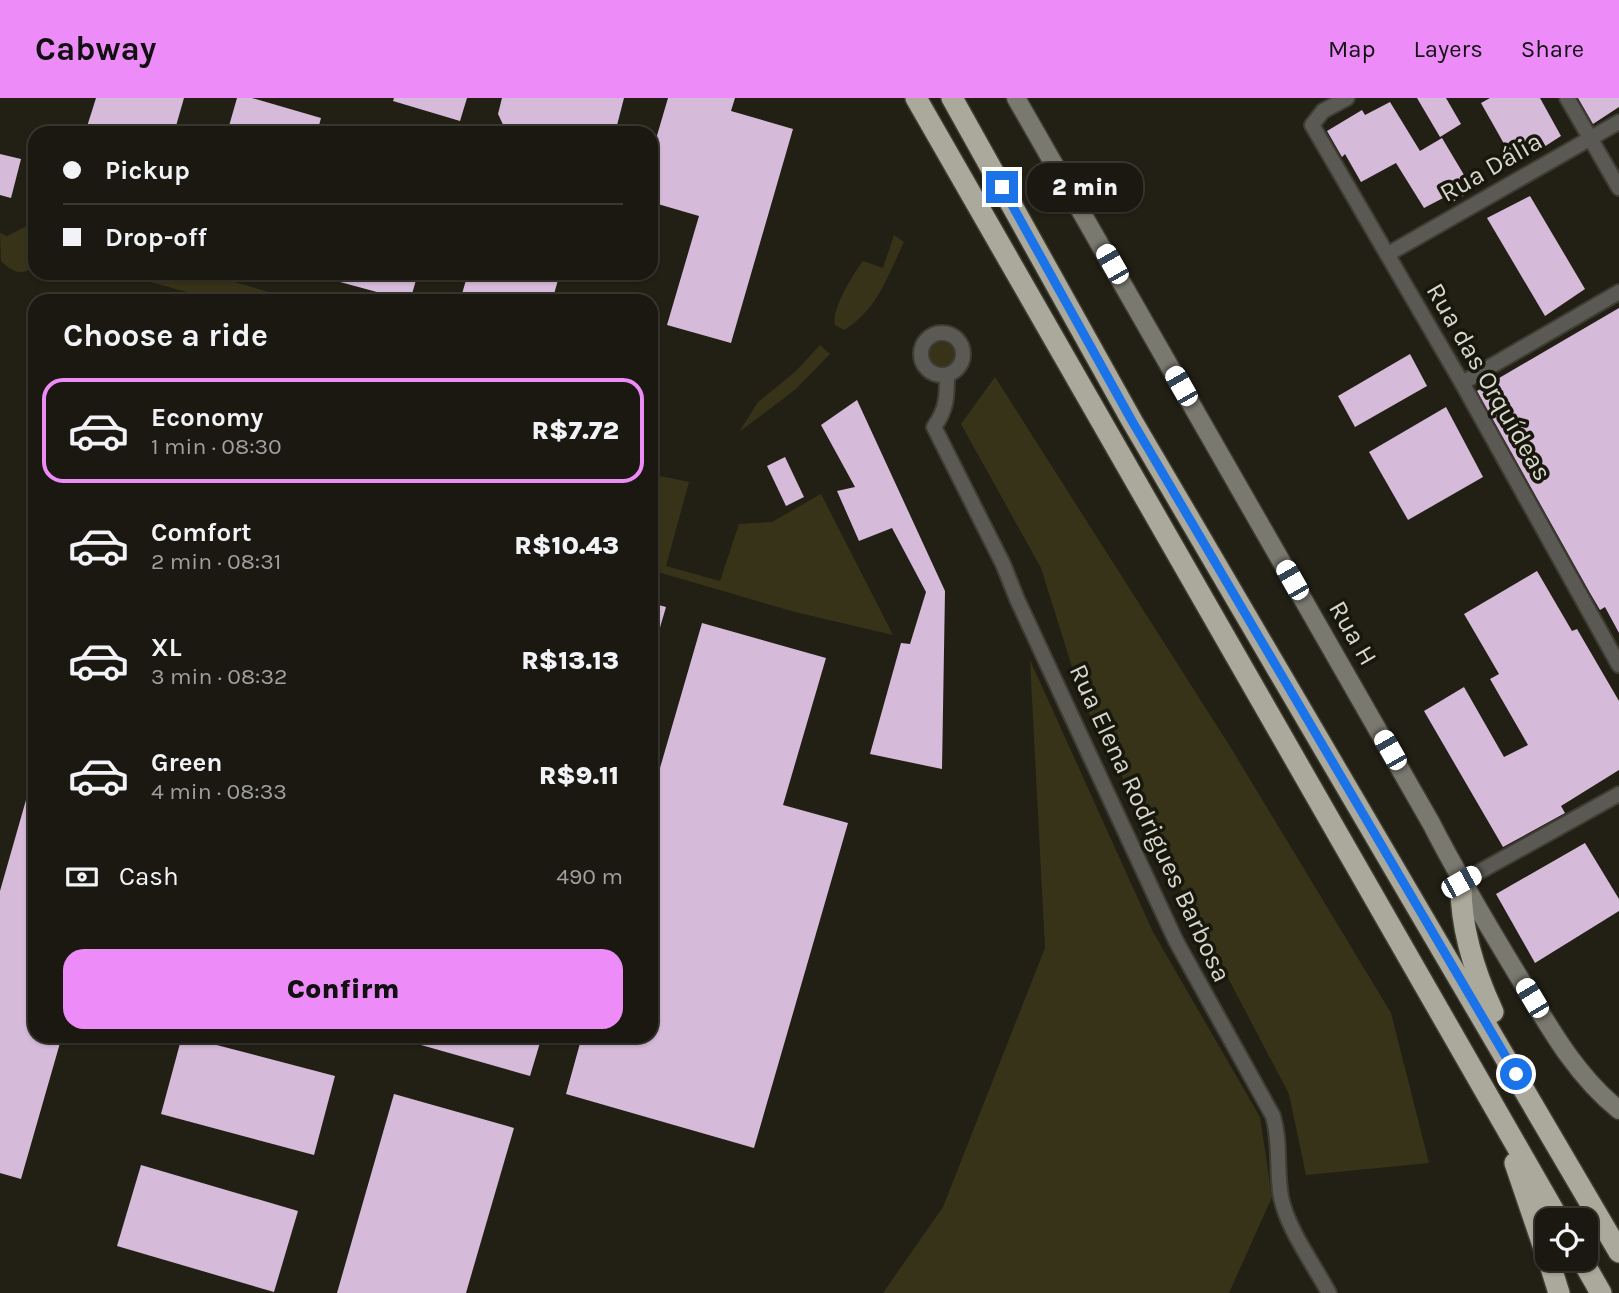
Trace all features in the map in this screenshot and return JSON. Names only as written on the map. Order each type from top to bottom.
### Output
[{"type":"highway","points":[[916,98],[1552,1208]]},
{"type":"highway","points":[[953,98],[1132,421],[1619,1252]]},
{"type":"highway","points":[[1461,882],[1461,908],[1474,966],[1529,1098]]},
{"type":"highway","points":[[1500,1118],[1535,1222]]},
{"type":"highway","points":[[1552,1271],[1559,1293]]},
{"type":"highway","points":[[1588,1271],[1601,1293]]},
{"type":"main road","name":"Rua H","points":[[1016,98],[1432,823],[1461,882],[1560,1044],[1587,1080],[1619,1110]]},
{"type":"street","name":"Rua das Orquídeas","points":[[1347,98],[1323,111],[1312,125],[1462,383],[1619,665]]},
{"type":"street","points":[[1567,98],[1619,188]]},
{"type":"street","name":"Rua Dália","points":[[1388,254],[1619,122]]},
{"type":"street","points":[[1462,383],[1619,292]]},
{"type":"street","name":"Rua Elena Rodrigues Barbosa","points":[[947,375],[947,402],[942,417],[934,426],[1003,564],[1176,941],[1273,1116],[1278,1131],[1281,1197],[1288,1219],[1329,1293]]},
{"type":"street","points":[[1461,882],[1619,794]]},
{"type":"shaded area","points":[[28,226],[28,270],[17,272],[1,261],[0,233],[7,236]]},
{"type":"shaded area","points":[[894,235],[904,242],[887,280],[873,302],[856,322],[844,330],[835,325],[839,301],[859,267],[863,261],[883,268]]},
{"type":"shaded area","points":[[143,280],[228,280],[275,294],[194,294]]},
{"type":"shaded area","points":[[942,342],[951,346],[955,355],[951,364],[942,368],[933,364],[929,355],[933,346]]},
{"type":"shaded area","points":[[820,345],[830,354],[796,389],[739,432],[758,402],[796,371]]},
{"type":"shaded area","points":[[995,377],[1231,748],[1391,1013],[1429,1163],[1306,1175],[1289,1094],[1083,702],[1041,568],[961,424]]},
{"type":"shaded area","points":[[658,475],[689,482],[666,566],[720,581],[739,524],[772,522],[821,494],[893,635],[795,612],[658,572]]},
{"type":"shaded area","points":[[1030,660],[1153,932],[1260,1117],[1272,1197],[1229,1293],[883,1293],[943,1207],[1045,948]]},
{"type":"building","points":[[96,98],[184,98],[176,126],[87,126]]},
{"type":"building","points":[[237,98],[252,98],[321,118],[319,126],[229,126]]},
{"type":"building","points":[[394,98],[467,98],[460,121],[393,101]]},
{"type":"building","points":[[502,98],[624,98],[617,126],[504,126],[498,114]]},
{"type":"building","points":[[668,98],[735,98],[731,111],[793,129],[731,343],[667,325],[699,216],[658,204],[658,132]]},
{"type":"building","points":[[1417,98],[1446,98],[1461,124],[1440,137]]},
{"type":"building","points":[[1490,98],[1540,98],[1561,136],[1516,165],[1481,103]]},
{"type":"building","points":[[1578,98],[1619,98],[1619,107],[1593,124]]},
{"type":"building","points":[[1390,102],[1420,151],[1442,138],[1473,190],[1449,204],[1445,197],[1424,208],[1396,163],[1361,182],[1345,154],[1342,157],[1327,131],[1362,110],[1365,115]]},
{"type":"building","points":[[0,154],[21,159],[11,198],[0,195]]},
{"type":"building","points":[[1530,196],[1585,289],[1545,316],[1487,218]]},
{"type":"building","points":[[333,280],[416,280],[412,294],[384,294]]},
{"type":"building","points":[[466,280],[558,280],[554,294],[462,294]]},
{"type":"building","points":[[1619,308],[1619,633],[1605,607],[1600,610],[1590,593],[1477,391]]},
{"type":"building","points":[[1410,354],[1427,386],[1355,427],[1338,396]]},
{"type":"building","points":[[857,400],[945,591],[942,769],[870,754],[901,643],[910,644],[926,592],[892,528],[859,541],[837,491],[855,487],[821,425]]},
{"type":"building","points":[[1446,407],[1483,477],[1408,520],[1369,452]]},
{"type":"building","points":[[785,457],[804,497],[786,506],[767,466]]},
{"type":"building","points":[[1537,571],[1572,631],[1577,629],[1619,701],[1619,770],[1561,806],[1565,813],[1503,847],[1424,711],[1464,687],[1504,757],[1528,745],[1490,679],[1499,674],[1464,614]]},
{"type":"building","points":[[658,605],[666,607],[658,634]]},
{"type":"building","points":[[702,623],[826,658],[783,805],[848,823],[754,1148],[566,1094],[580,1043],[658,1043],[658,775]]},
{"type":"building","points":[[28,793],[28,1043],[60,1043],[21,1179],[0,1173],[0,891]]},
{"type":"building","points":[[1585,843],[1619,899],[1619,911],[1535,963],[1496,894]]},
{"type":"building","points":[[180,1043],[209,1043],[335,1076],[314,1155],[161,1114]]},
{"type":"building","points":[[414,1043],[540,1043],[530,1076]]},
{"type":"building","points":[[394,1094],[514,1128],[466,1293],[337,1293]]},
{"type":"building","points":[[141,1165],[298,1211],[274,1292],[117,1246]]},
{"type":"route","points":[[1002,187],[1132,421],[1516,1074]]}]
